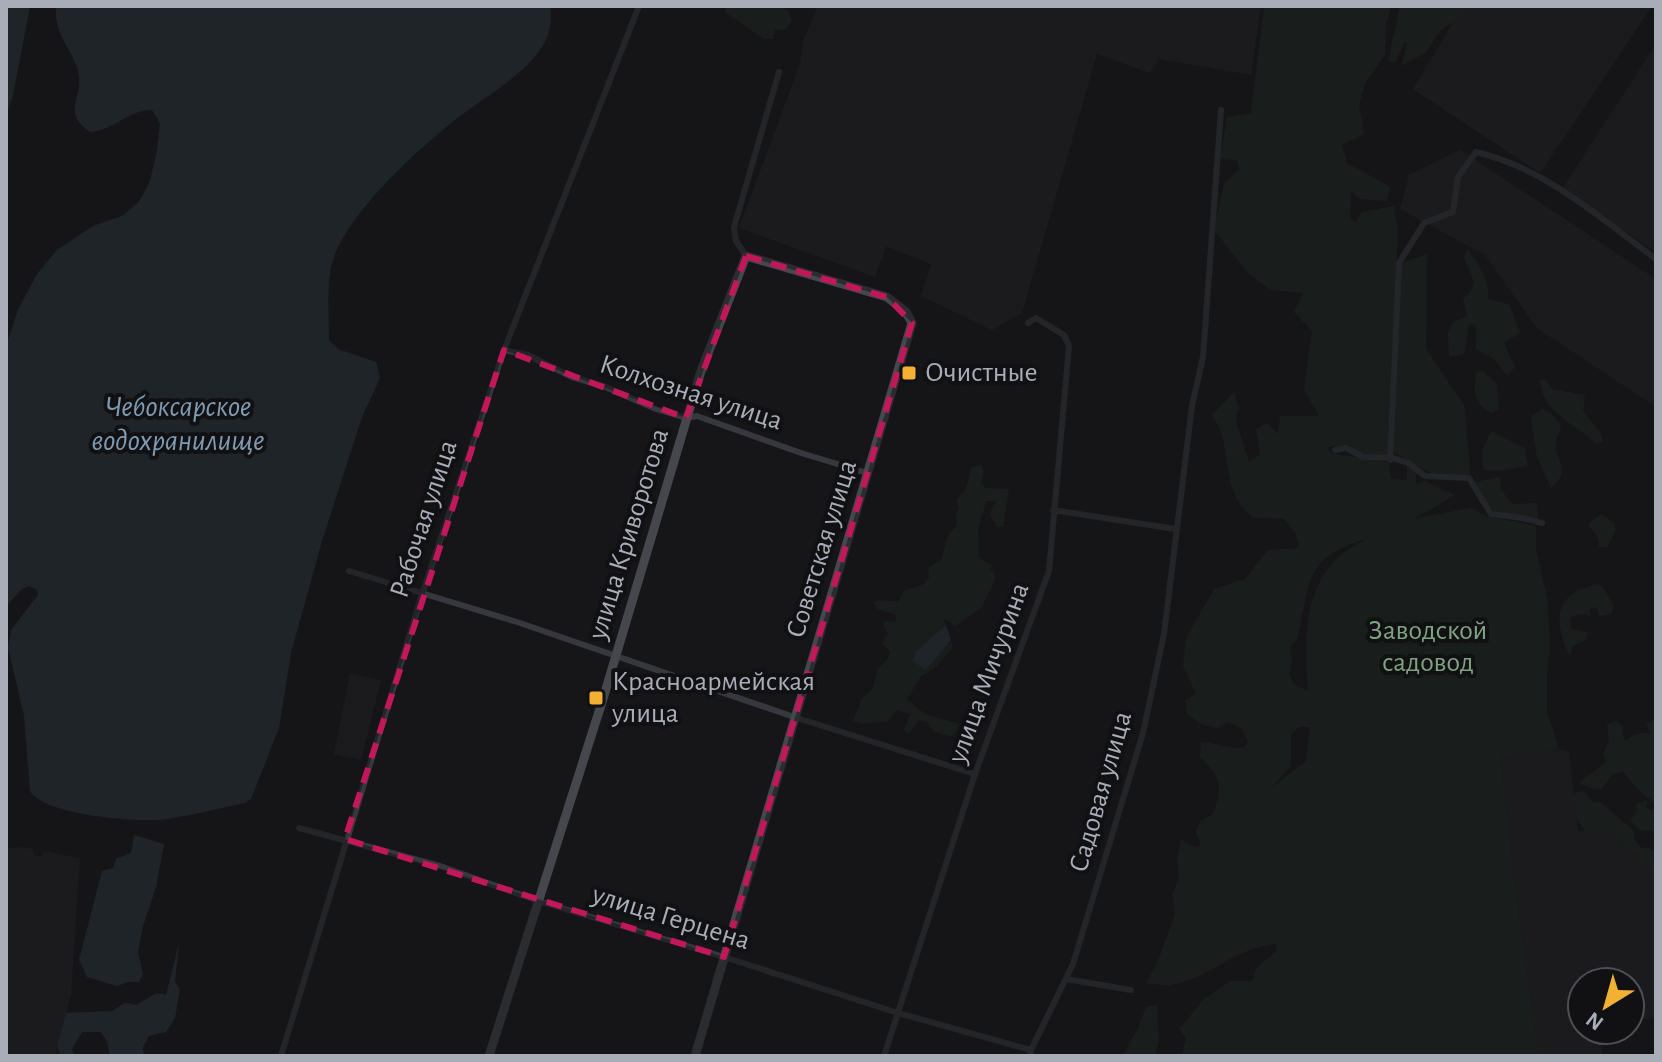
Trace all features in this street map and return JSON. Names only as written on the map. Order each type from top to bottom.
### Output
[{"type":"street","name":"Рабочая улица","points":[[281,1056],[422,594],[504,350],[639,6]]},
{"type":"street","points":[[746,256],[736,241],[734,227],[779,72]]},
{"type":"street","name":"Садовая улица","points":[[1031,1053],[1073,964],[1143,733],[1164,634],[1192,406],[1203,357],[1221,110]]},
{"type":"street","points":[[1390,460],[1399,263],[1424,223],[1453,212],[1458,177],[1476,152],[1526,169],[1551,183],[1656,259]]},
{"type":"street","name":"улица Криворотова","points":[[489,1056],[616,656],[686,418],[716,330],[746,256]]},
{"type":"street","name":"Советская улица","points":[[695,1056],[912,323],[906,312],[887,297],[746,256]]},
{"type":"street","name":"улица Мичурина","points":[[884,1056],[975,774],[1049,571],[1069,346],[1064,335],[1036,318],[1028,323]]},
{"type":"street","name":"Колхозная улица","points":[[504,350],[528,355],[572,377],[603,386],[656,409],[686,418],[697,416],[867,473]]},
{"type":"street","points":[[1335,450],[1346,448],[1363,457],[1393,458],[1408,463],[1425,476],[1469,478],[1491,514],[1542,523]]},
{"type":"street","points":[[1053,510],[1175,529]]},
{"type":"street","points":[[349,571],[975,774]]},
{"type":"street","name":"улица Герцена","points":[[299,828],[440,866],[538,901],[1031,1053]]},
{"type":"street","points":[[1066,979],[1131,990]]},
{"type":"highlighted area","points":[[746,256],[887,297],[912,323],[724,957],[345,839],[504,350],[686,418]]},
{"type":"shaded area","points":[[818,6],[1261,6],[1251,75],[1159,59],[1150,73],[1097,54],[1022,313],[992,330],[921,296],[931,264],[886,246],[875,277],[739,228],[800,64],[803,41]]},
{"type":"shaded area","points":[[1463,6],[1652,6],[1540,173],[1413,89]]},
{"type":"shaded area","points":[[1656,44],[1656,252],[1562,189]]},
{"type":"shaded area","points":[[1460,150],[1656,279],[1656,407],[1537,328],[1485,255],[1400,209],[1409,175]]},
{"type":"shaded area","points":[[350,674],[381,680],[361,760],[334,754]]},
{"type":"shaded area","points":[[1559,749],[1569,752],[1578,831],[1615,832],[1656,861],[1656,1018],[1646,1019],[1646,966],[1566,966],[1566,1046],[1602,1046],[1602,1056],[1539,1056],[1501,757]]},
{"type":"shaded area","points":[[6,849],[33,849],[33,855],[42,857],[44,851],[80,858],[71,994],[55,1056],[6,1056]]},
{"type":"green space","points":[[727,6],[775,6],[788,10],[792,21],[786,29],[775,30],[773,39],[764,39],[725,12]]},
{"type":"green space","name":"Заводской садовод","points":[[1264,6],[1391,6],[1386,24],[1385,55],[1366,81],[1359,105],[1364,134],[1342,145],[1347,163],[1391,187],[1386,201],[1360,199],[1351,191],[1350,219],[1356,222],[1362,212],[1394,206],[1398,230],[1387,457],[1357,453],[1347,445],[1327,447],[1330,453],[1389,463],[1391,479],[1407,480],[1407,465],[1416,473],[1416,484],[1423,480],[1455,495],[1416,518],[1472,508],[1486,516],[1536,526],[1536,550],[1547,597],[1550,645],[1547,712],[1559,749],[1501,757],[1539,1056],[1182,1056],[1186,1037],[1179,1029],[1204,999],[1230,981],[1252,981],[1257,967],[1276,952],[1277,944],[1248,951],[1185,982],[1168,985],[1146,983],[1158,961],[1175,914],[1172,894],[1179,878],[1177,858],[1181,839],[1194,847],[1201,846],[1196,831],[1200,821],[1213,814],[1218,796],[1216,777],[1200,757],[1201,742],[1243,748],[1248,742],[1242,729],[1228,722],[1218,728],[1202,725],[1187,714],[1185,700],[1196,694],[1183,666],[1186,638],[1214,589],[1245,579],[1268,550],[1299,548],[1296,533],[1284,519],[1253,518],[1240,504],[1231,483],[1222,437],[1212,415],[1234,392],[1239,407],[1236,421],[1249,462],[1260,454],[1256,429],[1267,423],[1278,434],[1280,416],[1319,416],[1304,389],[1312,331],[1294,312],[1303,293],[1270,290],[1248,273],[1214,230],[1224,183],[1239,170],[1237,160],[1220,159],[1227,117],[1251,113]],"holes":[[[1366,539],[1335,560],[1316,589],[1308,622],[1308,691],[1295,685],[1289,675],[1292,658],[1290,646],[1297,639],[1308,588],[1320,564],[1330,555]],[[1299,727],[1310,727],[1306,761],[1271,788],[1291,766],[1291,735]]]},
{"type":"green space","points":[[1400,6],[1464,6],[1466,10],[1441,30],[1425,53],[1401,66],[1408,42],[1405,42],[1395,63],[1388,61]]},
{"type":"green space","points":[[1467,249],[1485,278],[1488,299],[1509,304],[1520,333],[1504,343],[1515,367],[1507,376],[1495,360],[1476,349],[1476,325],[1469,324],[1464,354],[1449,357],[1448,332],[1453,322],[1467,316],[1463,299],[1474,282],[1464,257]]},
{"type":"green space","points":[[1427,254],[1426,349],[1465,407],[1470,474],[1437,475],[1393,451],[1400,263]]},
{"type":"green space","points":[[1482,370],[1497,384],[1499,409],[1491,413],[1476,396],[1476,373]]},
{"type":"green space","points":[[1545,379],[1552,389],[1585,395],[1583,411],[1600,432],[1603,442],[1596,443],[1553,409],[1542,391],[1540,380]]},
{"type":"green space","points":[[1542,409],[1550,412],[1561,425],[1556,445],[1562,471],[1551,488],[1537,457],[1531,417]]},
{"type":"green space","points":[[1491,431],[1525,448],[1528,466],[1499,471],[1483,470],[1482,451]]},
{"type":"green space","points":[[981,465],[984,472],[981,483],[986,488],[1009,489],[1003,527],[997,527],[990,515],[996,501],[986,501],[978,530],[979,558],[992,565],[989,571],[994,571],[995,579],[982,607],[955,626],[943,618],[946,625],[915,652],[926,670],[952,643],[952,649],[934,669],[921,676],[907,699],[925,714],[960,724],[953,737],[934,732],[927,722],[919,720],[909,734],[904,731],[910,714],[897,710],[888,721],[865,724],[853,721],[862,698],[872,690],[878,669],[890,652],[882,643],[888,634],[883,624],[886,621],[896,622],[895,614],[877,609],[873,602],[898,602],[904,591],[924,584],[929,578],[928,568],[942,559],[947,537],[957,525],[959,508],[956,500],[966,489],[971,467]]},
{"type":"green space","points":[[1500,477],[1501,490],[1513,504],[1537,503],[1538,520],[1525,515],[1494,512],[1475,482]]},
{"type":"green space","points":[[1601,514],[1615,523],[1615,532],[1607,547],[1599,547],[1599,539],[1588,524]]},
{"type":"green space","points":[[1597,584],[1602,586],[1614,606],[1611,614],[1599,616],[1597,607],[1590,609],[1591,616],[1578,614],[1570,618],[1571,629],[1588,632],[1586,640],[1573,646],[1570,656],[1561,630],[1561,609],[1574,593]]},
{"type":"green space","points":[[1656,718],[1656,804],[1641,793],[1623,772],[1613,774],[1601,789],[1579,783],[1606,762],[1603,754],[1609,741],[1607,724],[1617,721],[1623,727],[1622,735],[1626,741],[1638,734],[1651,734],[1646,724]]},
{"type":"green space","points":[[1584,791],[1592,802],[1601,803],[1634,831],[1634,838],[1642,849],[1647,847],[1656,852],[1656,877],[1654,869],[1639,861],[1638,852],[1630,851],[1611,834],[1587,833],[1577,819],[1573,802],[1576,792]]},
{"type":"green space","points":[[1646,800],[1649,803],[1647,809],[1656,810],[1655,833],[1641,831],[1630,821],[1637,810],[1636,804]]},
{"type":"green space","points":[[1157,1005],[1159,1040],[1155,1056],[1123,1056],[1146,1007]]},
{"type":"water","points":[[6,6],[30,6],[6,116]]},
{"type":"water","name":"Чебоксарское водохранилище","points":[[56,6],[550,6],[551,11],[547,38],[535,56],[497,90],[450,124],[390,178],[355,220],[333,260],[329,278],[329,340],[338,349],[376,362],[380,378],[362,417],[322,541],[291,653],[279,728],[251,799],[245,803],[175,818],[141,820],[68,811],[38,799],[30,791],[24,715],[8,648],[11,630],[38,595],[37,590],[29,586],[6,606],[8,340],[18,310],[37,274],[57,250],[93,226],[122,216],[139,202],[150,181],[160,123],[152,110],[90,132],[81,124],[75,111],[78,71],[60,34]]},
{"type":"water","points":[[946,625],[951,640],[926,670],[913,661],[915,652]]},
{"type":"water","points":[[134,835],[164,844],[138,952],[143,974],[139,982],[117,986],[87,977],[79,960],[102,871],[113,868],[116,859],[131,853]]},
{"type":"water","points":[[179,943],[175,982],[180,989],[175,1018],[166,1032],[149,1036],[143,1047],[144,1056],[110,1056],[107,1041],[101,1032],[82,1032],[72,1049],[74,1056],[61,1056],[57,1046],[66,1013],[112,1011],[125,1003],[136,1005],[157,993],[166,995]]},
{"type":"place","name":"Очистные","points":[[909,373]]},
{"type":"place","name":"Красноармейская улица","points":[[596,698]]}]
